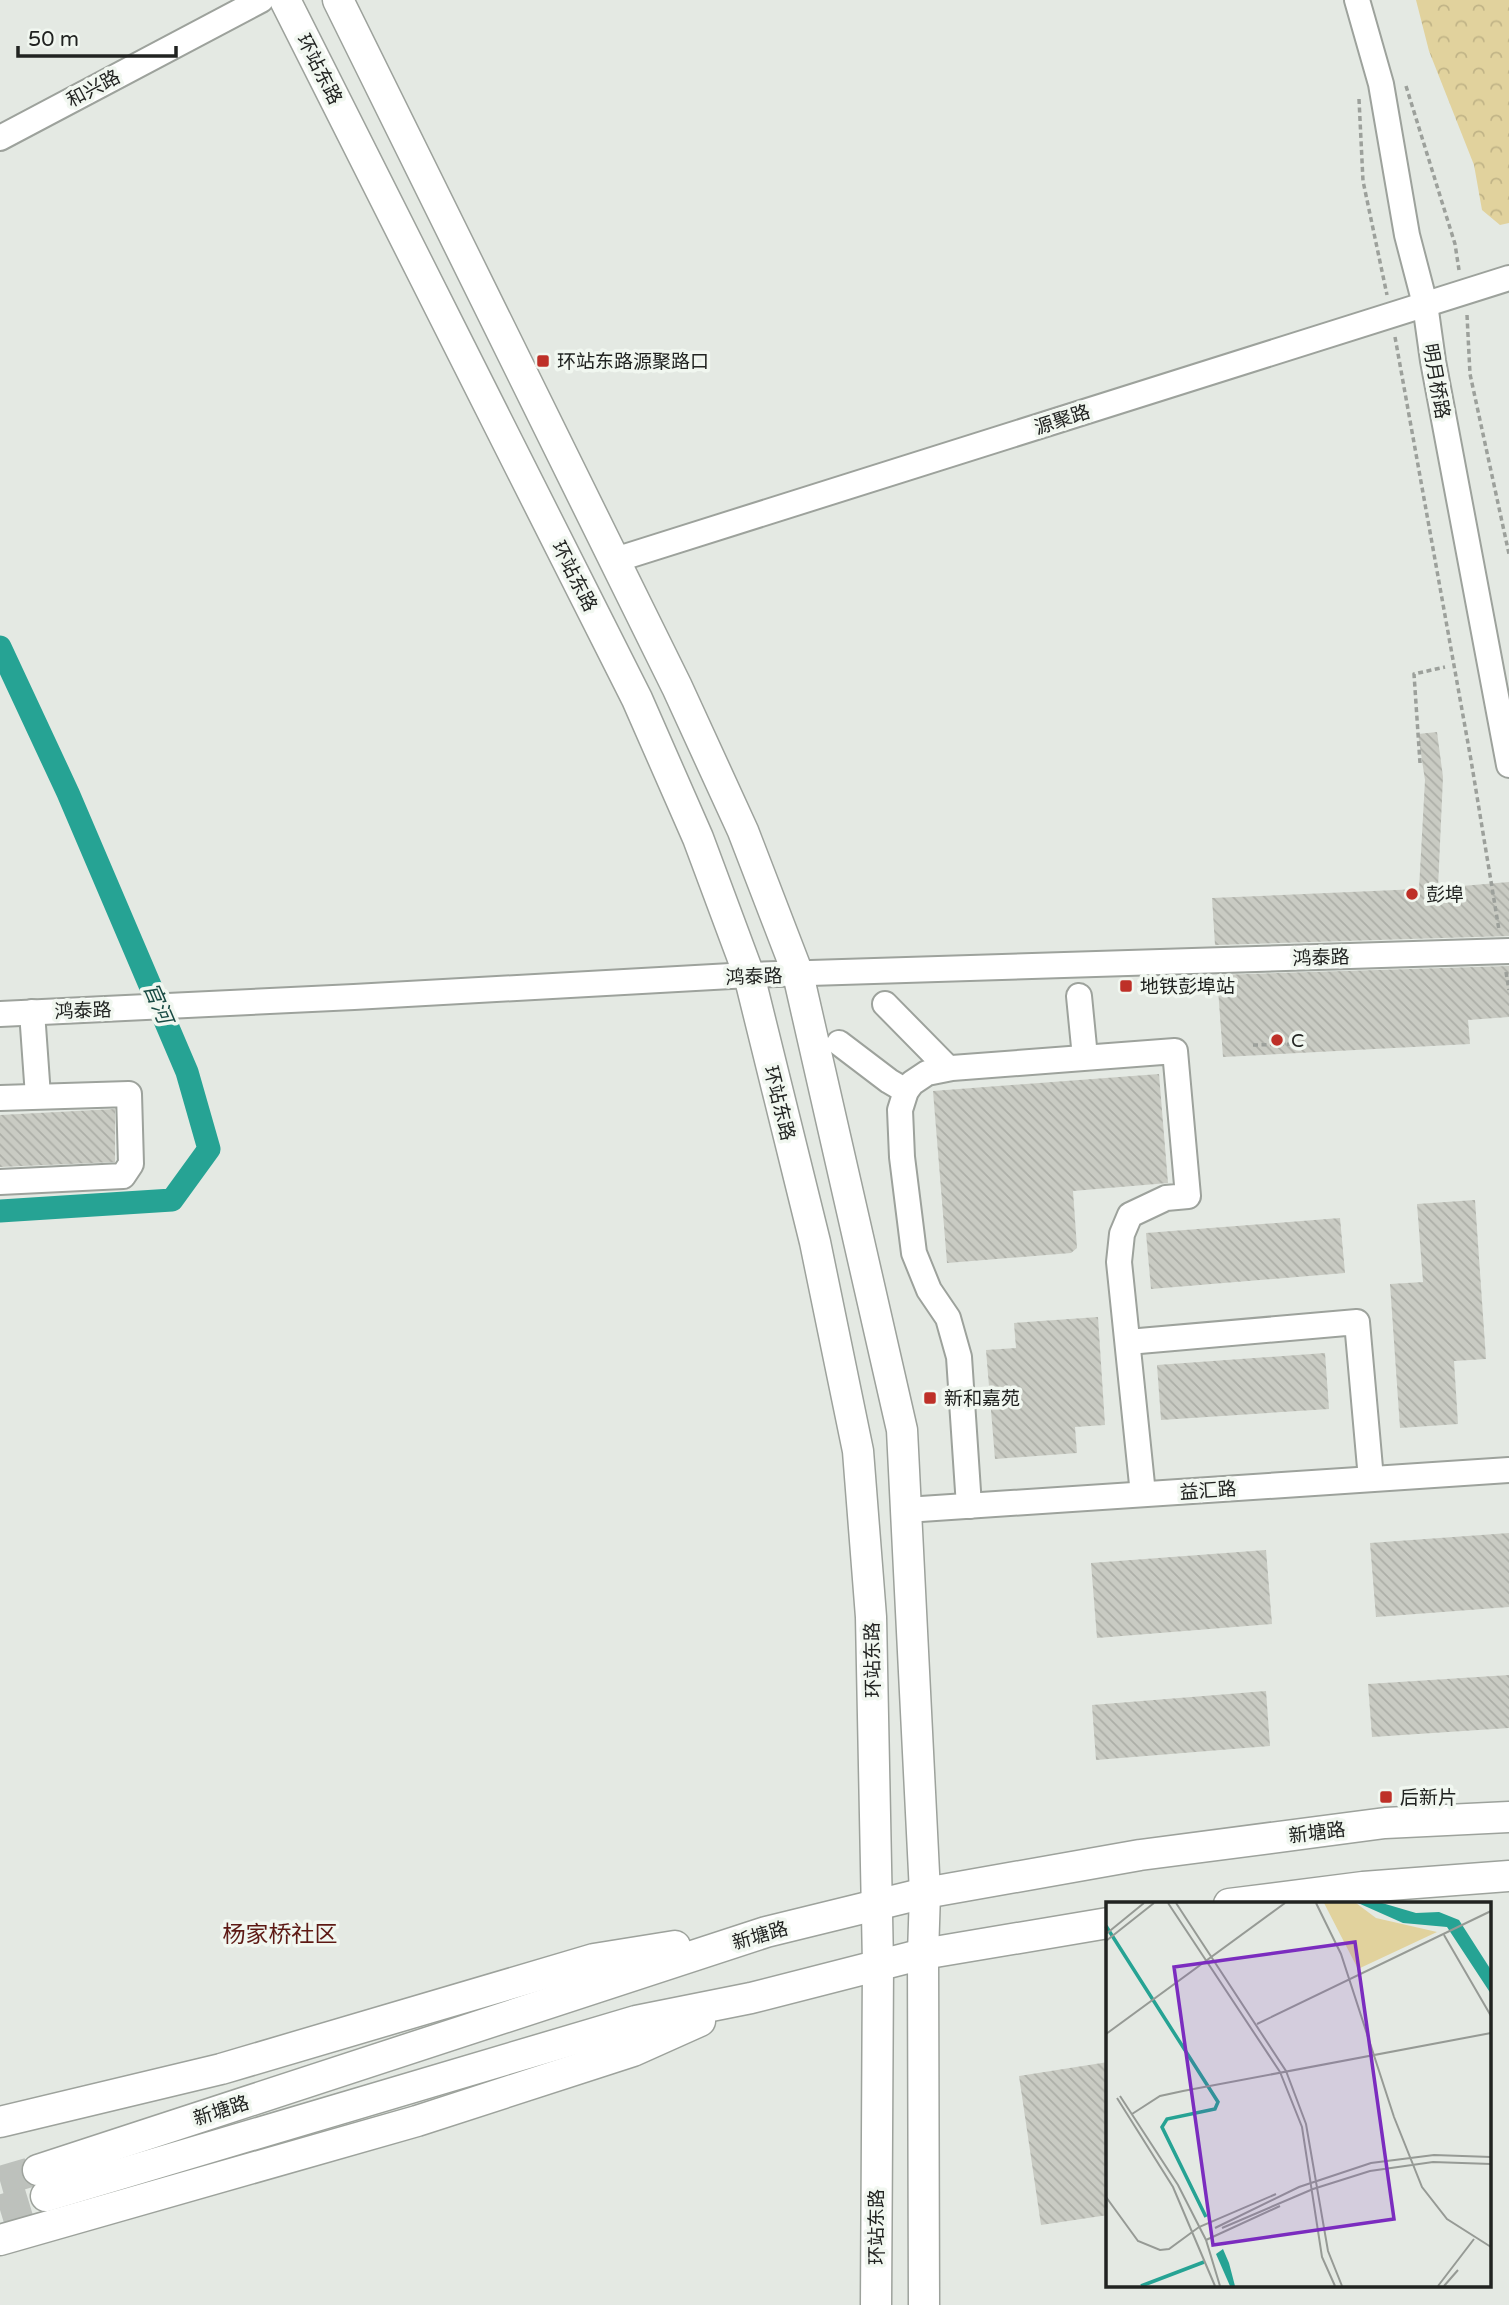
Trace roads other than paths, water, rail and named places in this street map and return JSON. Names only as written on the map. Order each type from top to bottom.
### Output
[{"type":"main road","name":"环站东路","points":[[285,0],[637,699],[698,838],[749,975],[815,1242],[858,1451],[871,1617],[878,1964],[876,2305]]},
{"type":"main road","points":[[338,0],[677,687],[743,831],[798,974],[901,1430],[925,1893],[924,2305]]},
{"type":"main road","name":"新塘路","points":[[1106,1923],[923,1954],[751,1998],[636,2021],[42,2183],[766,1931],[925,1893],[1140,1855],[1371,1824],[1509,1817]]},
{"type":"main road","points":[[1245,1902],[1363,1887],[1509,1876]]},
{"type":"main road","points":[[0,2122],[221,2069],[594,1959],[766,1931]]},
{"type":"main road","points":[[0,2240],[430,2117],[633,2051],[751,1998]]},
{"type":"street","name":"和兴路","points":[[0,138],[261,0]]},
{"type":"street","name":"明月桥路","points":[[1357,0],[1381,84],[1408,234],[1425,304],[1433,361],[1509,765]]},
{"type":"street","name":"源聚路","points":[[615,560],[1509,278]]},
{"type":"street","name":"鸿泰路","points":[[0,1014],[749,975],[1506,951]]},
{"type":"street","points":[[1079,996],[1085,1057]]},
{"type":"street","points":[[885,1004],[948,1069]]},
{"type":"street","points":[[32,1012],[37,1096]]},
{"type":"street","points":[[839,1043],[889,1082],[906,1091]]},
{"type":"street","points":[[969,1506],[959,1357],[948,1318],[929,1290],[914,1253],[901,1133],[900,1110],[906,1091],[912,1083],[927,1073],[948,1069],[1175,1051],[1188,1196],[1166,1198],[1130,1214],[1122,1234],[1119,1262],[1143,1494]]},
{"type":"street","points":[[0,1098],[129,1094],[131,1164],[123,1176],[0,1182]]},
{"type":"street","points":[[1128,1342],[1357,1322],[1371,1479]]},
{"type":"street","name":"益汇路","points":[[906,1510],[1509,1470]]},
{"type":"waterway","name":"官河","points":[[0,647],[68,793],[187,1072],[209,1149],[172,1200],[0,1211]]},
{"type":"tunnel","points":[[0,2181],[38,2170]]},
{"type":"tunnel","points":[[0,2210],[46,2196]]},
{"type":"place","name":"环站东路源聚路口","points":[[543,361]]},
{"type":"place","name":"彭埠","points":[[1412,894]]},
{"type":"place","name":"地铁彭埠站","points":[[1126,986]]},
{"type":"place","name":"C","points":[[1277,1040]]},
{"type":"place","name":"新和嘉苑","points":[[930,1398]]},
{"type":"place","name":"后新片","points":[[1386,1797]]},
{"type":"district","name":"杨家桥社区","points":[[280,1934]]}]
